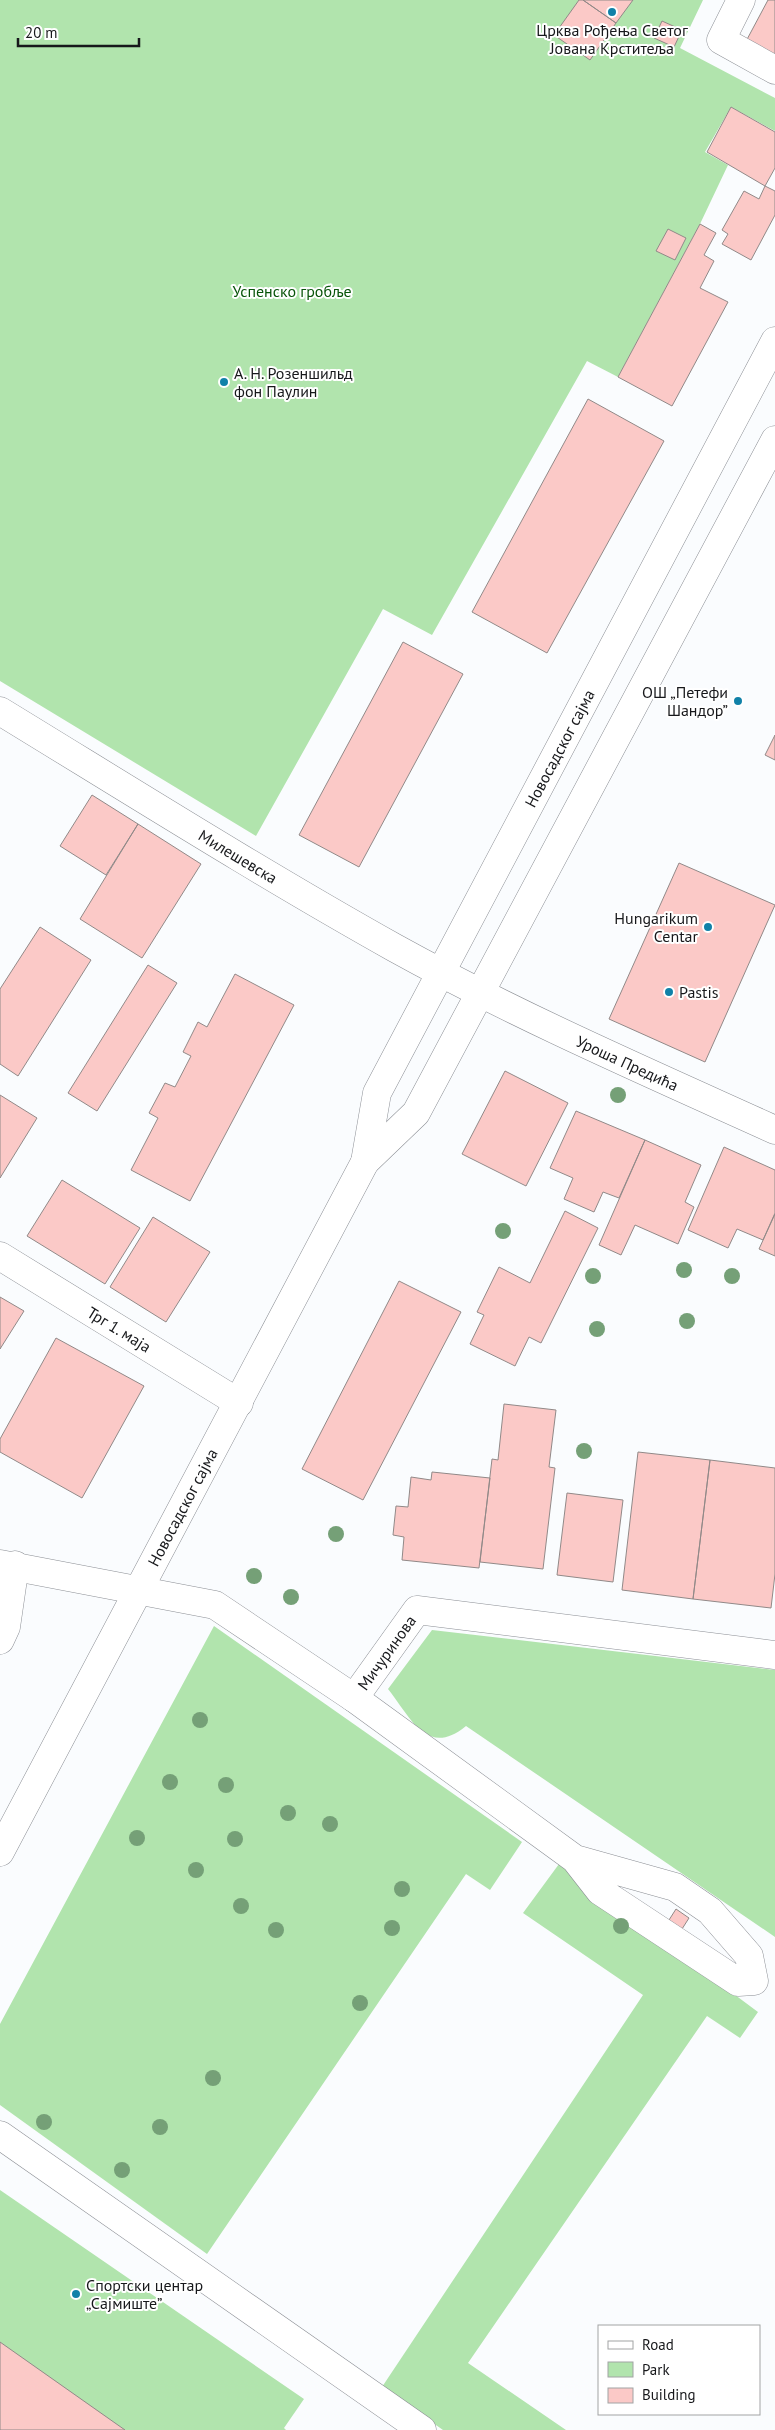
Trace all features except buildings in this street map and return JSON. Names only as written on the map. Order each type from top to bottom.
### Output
[{"type":"street","points":[[741,0],[721,40],[775,70]]},
{"type":"street","name":"Новосадског сајма","points":[[365,1162],[376,1092],[775,341]]},
{"type":"street","name":"Новосадског сајма","points":[[0,1852],[365,1162],[416,1113],[775,440]]},
{"type":"street","name":"Милешевска","points":[[0,711],[248,862],[480,993]]},
{"type":"street","name":"Уроша Предића","points":[[480,993],[528,1018],[775,1130]]},
{"type":"street","name":"Трг 1. маја","points":[[0,1256],[238,1403]]},
{"type":"street","points":[[0,1640],[6,1627],[8,1565]]},
{"type":"street","name":"Мичуринова","points":[[8,1565],[215,1605],[354,1698],[417,1610],[775,1655]]},
{"type":"street","points":[[354,1698],[575,1859],[600,1891],[738,1982],[754,1981],[749,1956],[710,1911],[703,1906],[675,1887],[575,1859]]},
{"type":"street","points":[[0,2134],[422,2430]]},
{"type":"green space","name":"Успенско гробље","points":[[0,0],[703,0],[680,48],[775,98],[775,131],[731,107],[705,152],[728,165],[700,224],[618,377],[587,361],[432,635],[383,609],[256,836],[0,681]]},
{"type":"green space","points":[[214,1626],[522,1842],[490,1890],[466,1874],[207,2254],[0,2105],[0,2024]]},
{"type":"green space","points":[[432,1630],[775,1670],[775,1937],[466,1726],[452,1735],[441,1738],[430,1736],[421,1730],[388,1689]]},
{"type":"green space","points":[[559,1864],[758,2012],[740,2038],[707,2016],[468,2363],[566,2430],[443,2430],[382,2387],[643,1995],[523,1913]]},
{"type":"green space","name":"Спортски центар „Сајмиште”","points":[[0,2190],[304,2399],[284,2428],[286,2430],[0,2430]]},
{"type":"place","name":"Црква Рођења Светог Јована Крститеља","points":[[612,12]]},
{"type":"place","name":"А. Н. Розеншильд фон Паулин","points":[[224,382]]},
{"type":"place","name":"ОШ „Петефи Шандор”","points":[[738,701]]},
{"type":"place","name":"Hungarikum Centar","points":[[708,927]]},
{"type":"place","name":"Pastis","points":[[669,992]]},
{"type":"place","name":"Спортски центар „Сајмиште”","points":[[76,2294]]}]
